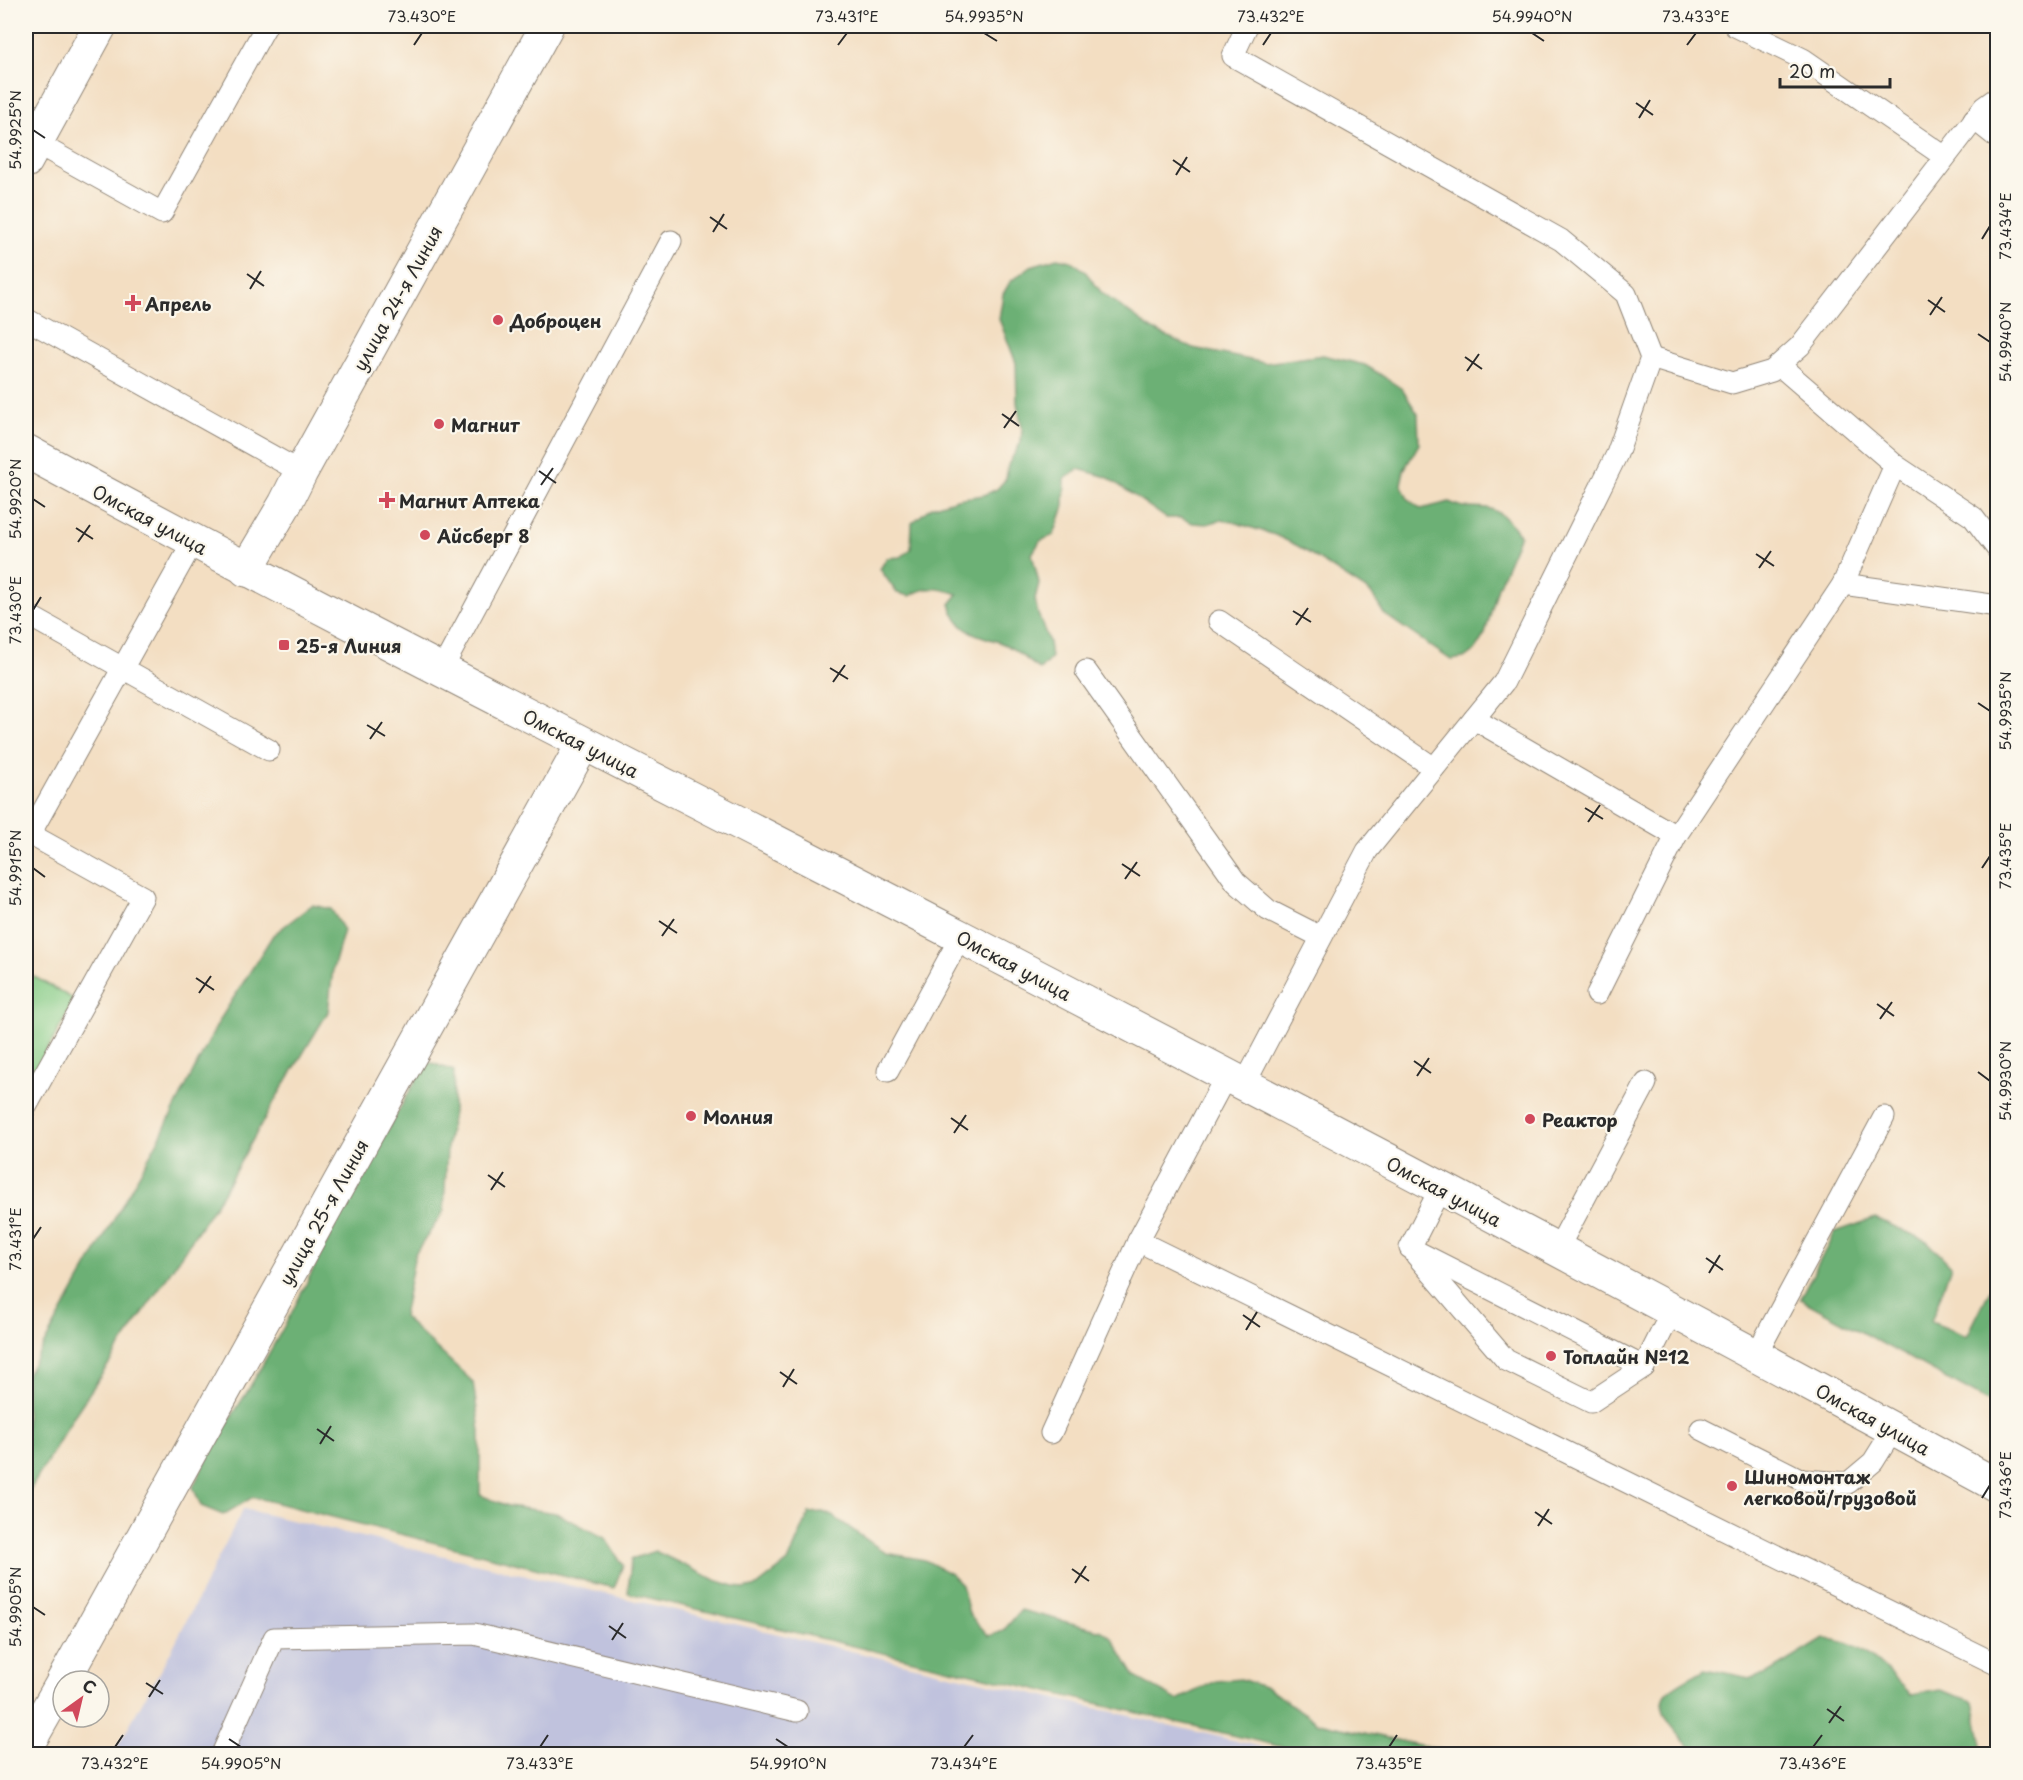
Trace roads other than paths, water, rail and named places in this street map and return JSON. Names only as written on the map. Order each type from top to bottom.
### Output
[{"type":"street","points":[[31,152],[100,26]]},
{"type":"street","name":"улица 24-я Линия","points":[[246,570],[285,504],[547,26]]},
{"type":"street","name":"Омская улица","points":[[26,452],[441,671],[961,936],[1756,1355],[1998,1486]]},
{"type":"street","name":"улица 25-я Линия","points":[[70,1669],[583,744]]},
{"type":"street","name":"улица 25-я Линия","points":[[26,1748],[51,1703]]},
{"type":"lane","points":[[31,152],[162,213],[266,26]]},
{"type":"lane","points":[[1051,1433],[1138,1241],[1321,938],[1367,851],[1504,682],[1617,454],[1651,358],[1626,294],[1561,240],[1233,56],[1247,26]]},
{"type":"lane","points":[[1735,26],[1803,59],[1946,157]]},
{"type":"lane","points":[[1651,358],[1732,383],[1772,371],[1800,346],[1974,119],[1984,107],[1998,97]]},
{"type":"lane","points":[[1974,119],[1998,138]]},
{"type":"lane","points":[[441,671],[671,241]]},
{"type":"lane","points":[[26,319],[301,472]]},
{"type":"lane","points":[[1779,365],[1895,465],[1973,517],[1998,550]]},
{"type":"lane","points":[[1597,994],[1676,836],[1843,584],[1895,465]]},
{"type":"lane","points":[[26,1107],[143,897],[28,833],[193,542]]},
{"type":"lane","points":[[1843,584],[1998,606]]},
{"type":"lane","points":[[26,614],[269,750]]},
{"type":"lane","points":[[1219,621],[1434,768]]},
{"type":"lane","points":[[1086,671],[1236,882],[1268,910],[1321,938]]},
{"type":"lane","points":[[1474,719],[1676,836]]},
{"type":"lane","points":[[888,1071],[961,936]]},
{"type":"lane","points":[[1557,1250],[1646,1083]]},
{"type":"lane","points":[[1756,1355],[1884,1117]]},
{"type":"lane","points":[[1410,1248],[1440,1189]]},
{"type":"lane","points":[[1138,1241],[1998,1665]]},
{"type":"lane","points":[[1410,1248],[1644,1367]]},
{"type":"lane","points":[[1410,1248],[1506,1360],[1591,1402],[1644,1367],[1672,1311]]},
{"type":"lane","points":[[1701,1429],[1802,1480],[1848,1483],[1873,1462],[1893,1430]]},
{"type":"lane","points":[[222,1755],[274,1638],[474,1634],[797,1711]]},
{"type":"place","name":"Апрель","points":[[133,303]]},
{"type":"place","name":"Доброцен","points":[[498,320]]},
{"type":"place","name":"Магнит","points":[[439,424]]},
{"type":"place","name":"Магнит Аптека","points":[[387,500]]},
{"type":"place","name":"Айсберг 8","points":[[425,535]]},
{"type":"place","name":"25-я Линия","points":[[284,645]]},
{"type":"place","name":"Молния","points":[[691,1116]]},
{"type":"place","name":"Реактор","points":[[1530,1119]]},
{"type":"place","name":"Топлайн №12","points":[[1551,1356]]},
{"type":"place","name":"Шиномонтаж легковой/грузовой","points":[[1732,1486]]}]
